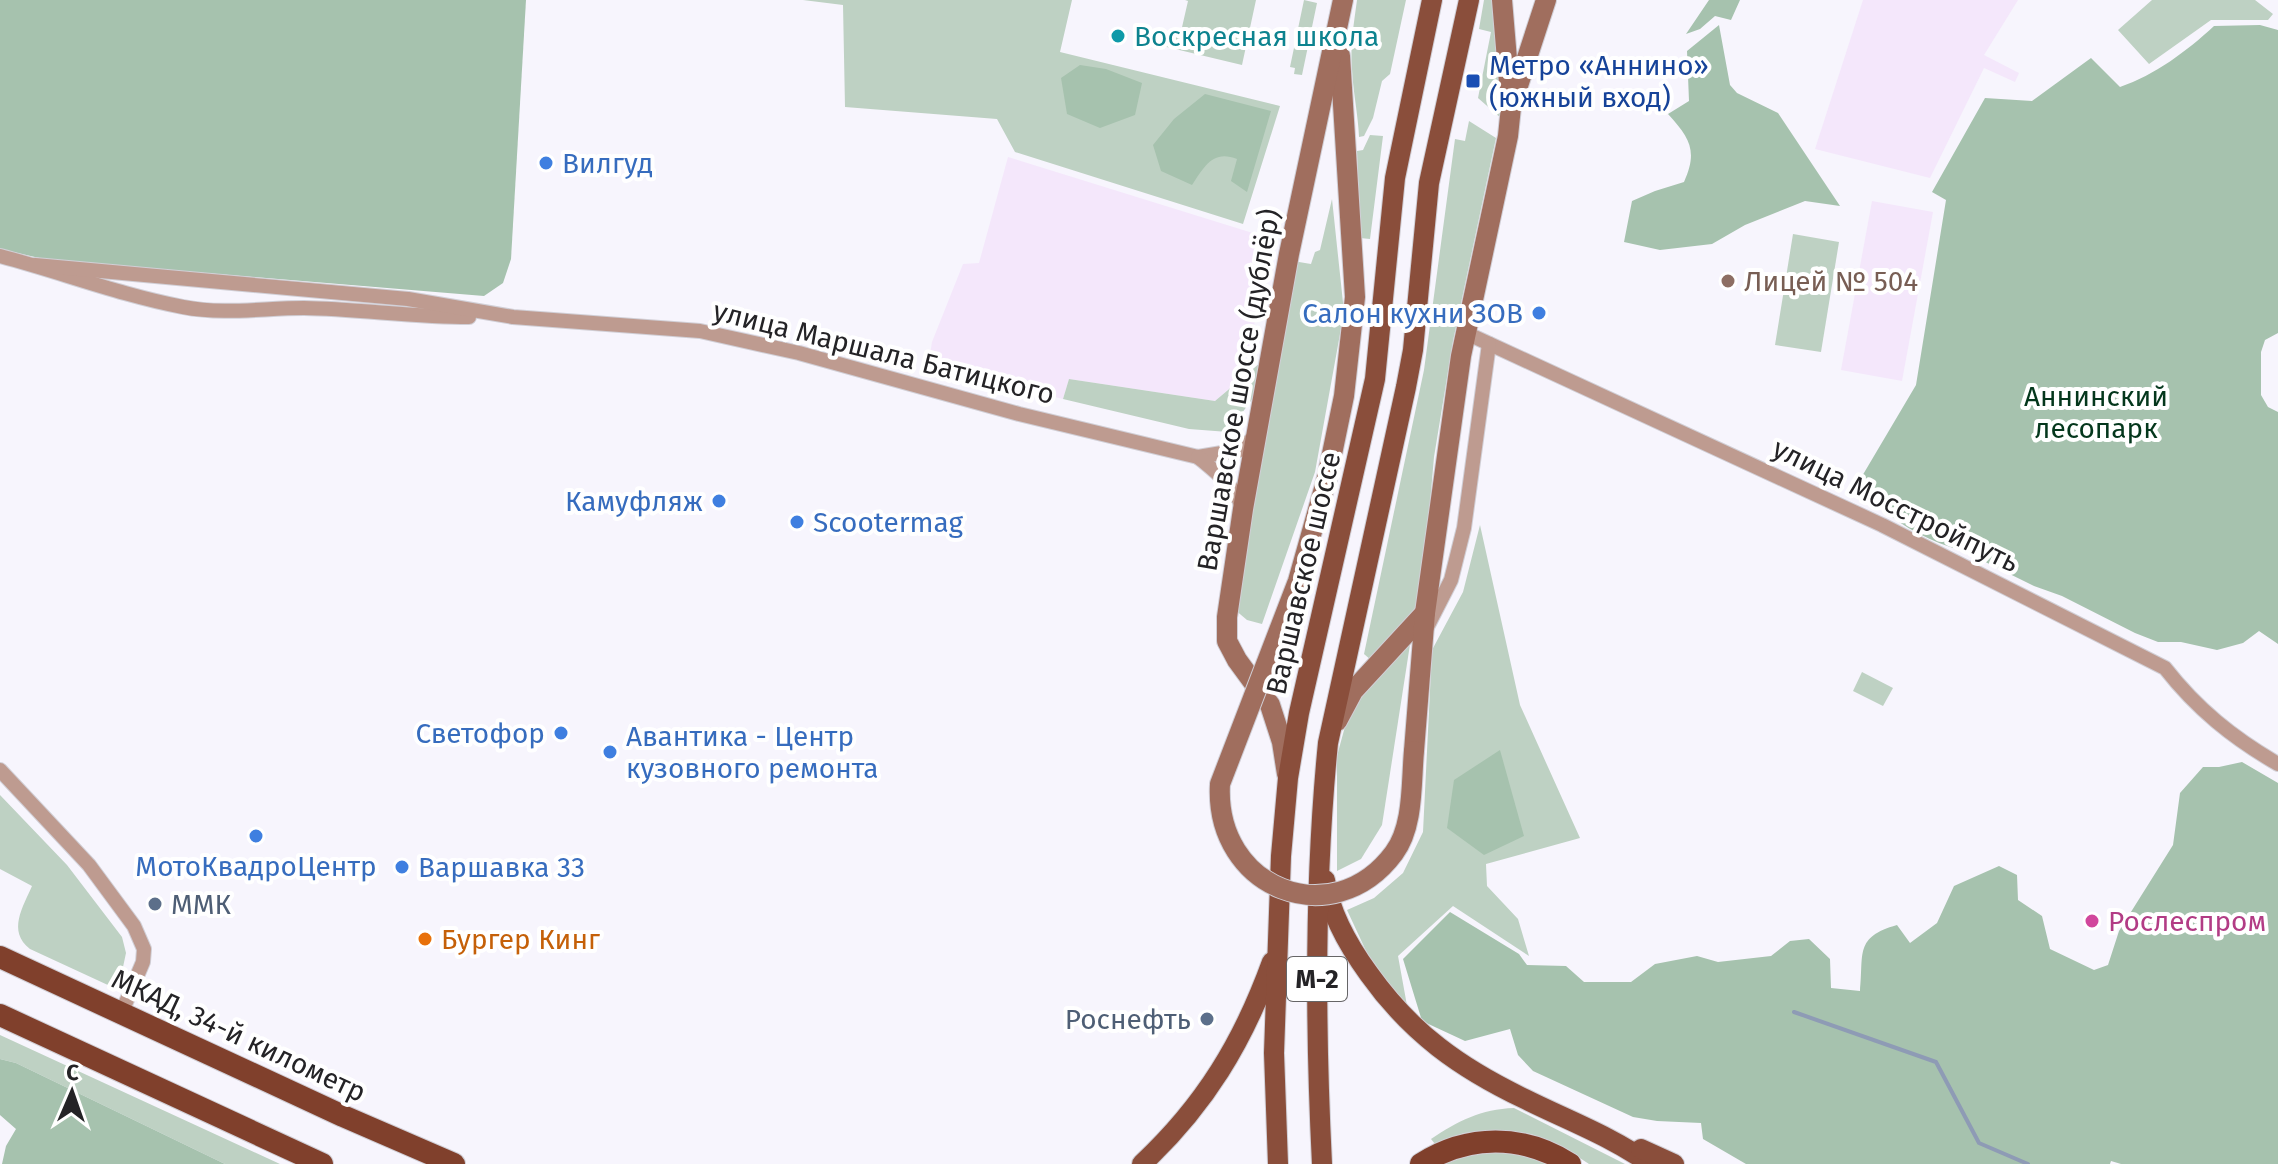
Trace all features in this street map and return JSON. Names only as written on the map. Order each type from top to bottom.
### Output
[{"type":"highway","name":"МКАД, 34-й километр","points":[[0,957],[454,1164]]},
{"type":"highway","points":[[0,1015],[322,1164]]},
{"type":"highway","points":[[1421,1164],[1436,1154],[1468,1143],[1501,1140],[1534,1146],[1570,1164]]},
{"type":"main road","name":"Варшавское шоссе","points":[[1278,1164],[1274,1053],[1281,856],[1288,778],[1299,713],[1375,379],[1395,178],[1432,0]]},
{"type":"main road","points":[[1469,0],[1429,183],[1413,350],[1406,387],[1328,743],[1321,855],[1326,890],[1358,959],[1409,1023],[1440,1050],[1525,1100],[1674,1164]]},
{"type":"main road","points":[[1341,10],[1341,91],[1355,297],[1344,396],[1327,478],[1298,581],[1220,784],[1219,803],[1224,828],[1237,854],[1251,872],[1271,886],[1298,893],[1323,894],[1348,889],[1374,874],[1395,852],[1406,829],[1425,613],[1466,333],[1508,136],[1511,107],[1502,0]]},
{"type":"main road","points":[[1511,107],[1546,0]]},
{"type":"main road","name":"Варшавское шоссе (дублёр)","points":[[1288,778],[1282,742],[1270,705],[1227,641],[1229,591],[1289,254],[1341,10]]},
{"type":"main road","points":[[1328,743],[1353,691],[1425,613]]},
{"type":"main road","name":"М-2","points":[[1321,855],[1315,1020],[1322,1164]]},
{"type":"main road","points":[[1142,1164],[1172,1135],[1220,1074],[1257,1004],[1278,948]]},
{"type":"main road","points":[[1593,1130],[1650,1164]]},
{"type":"street","name":"улица Маршала Батицкого","points":[[0,256],[159,302],[214,312],[308,308],[422,317],[506,317],[700,331],[1081,430],[1198,457],[1240,450],[1256,434]]},
{"type":"street","name":"улица Маршала Батицкого","points":[[35,265],[408,299],[506,317]]},
{"type":"street","name":"улица Мосстройпуть","points":[[1466,333],[1882,525],[2165,668],[2181,689],[2235,739],[2278,764]]},
{"type":"street","points":[[1423,635],[1443,599],[1464,528],[1489,344]]},
{"type":"street","points":[[1198,457],[1221,477],[1239,498],[1243,509]]},
{"type":"street","points":[[0,770],[89,865],[134,926],[144,949],[143,962],[121,1014]]},
{"type":"shaded area","points":[[1863,0],[2018,0],[1984,55],[2019,73],[2015,82],[1984,68],[1930,178],[1815,149]]},
{"type":"shaded area","points":[[1008,157],[1272,239],[1250,345],[1243,352],[1231,387],[1215,401],[1069,379],[1063,399],[928,366],[932,342],[963,264],[979,263]]},
{"type":"shaded area","points":[[1872,201],[1933,212],[1902,381],[1841,370]]},
{"type":"green space","points":[[0,0],[526,0],[511,259],[503,283],[484,296],[48,260],[0,249]]},
{"type":"green space","points":[[803,0],[1072,0],[1060,52],[1280,106],[1243,224],[1015,152],[997,119],[845,107],[843,5]]},
{"type":"green space","points":[[1185,0],[1256,0],[1242,65],[1150,43],[1150,38],[1143,34],[1144,28],[1180,36],[1188,1]]},
{"type":"green space","points":[[1304,0],[1317,3],[1302,75],[1294,74],[1295,68],[1290,67]]},
{"type":"green space","points":[[1357,0],[1406,0],[1390,74],[1382,81],[1373,118],[1364,136],[1359,137],[1352,60]]},
{"type":"green space","points":[[1484,0],[1494,0],[1505,107],[1502,119],[1478,98],[1491,32],[1479,29]]},
{"type":"green space","points":[[1709,0],[1740,0],[1731,20],[1715,16],[1700,29],[1686,34]]},
{"type":"green space","points":[[2152,0],[2255,0],[2273,14],[2268,20],[2211,20],[2149,64],[2118,30]]},
{"type":"green space","points":[[1719,25],[1730,85],[1737,93],[1778,113],[1840,206],[1805,201],[1745,225],[1712,244],[1660,250],[1624,242],[1632,201],[1684,182],[1690,162],[1690,145],[1668,114],[1689,101],[1687,51]]},
{"type":"green space","name":"Аннинский лесопарк","points":[[2260,25],[2278,30],[2278,333],[2265,340],[2261,352],[2261,395],[2268,407],[2278,412],[2278,644],[2259,631],[2243,643],[2217,650],[2181,642],[2158,642],[1961,550],[1932,540],[1891,516],[1858,483],[1916,385],[1946,200],[1932,192],[1985,98],[2032,101],[2091,58],[2120,87],[2170,61],[2214,26]]},
{"type":"green space","points":[[1080,65],[1106,69],[1142,83],[1135,115],[1100,128],[1067,114],[1061,78]]},
{"type":"green space","points":[[1205,94],[1271,111],[1247,192],[1231,181],[1237,159],[1229,157],[1215,158],[1192,185],[1161,171],[1153,145],[1174,119]]},
{"type":"green space","points":[[1469,121],[1496,138],[1453,341],[1434,457],[1421,608],[1371,660],[1364,654],[1424,370],[1455,139],[1465,141]]},
{"type":"green space","points":[[1370,135],[1383,136],[1370,239],[1360,238],[1357,151],[1363,150]]},
{"type":"green space","points":[[1332,199],[1344,312],[1315,472],[1262,624],[1247,620],[1234,609],[1293,261],[1311,264],[1315,252],[1320,250]]},
{"type":"green space","points":[[1793,234],[1839,242],[1821,352],[1775,345]]},
{"type":"green space","points":[[1260,363],[1253,398],[1228,432],[1189,429],[1063,399],[1069,379],[1215,401]]},
{"type":"green space","points":[[1480,525],[1520,705],[1580,838],[1486,864],[1487,886],[1518,919],[1529,956],[1453,906],[1398,956],[1408,1011],[1367,953],[1347,910],[1374,898],[1403,873],[1423,832],[1432,650],[1463,592]]},
{"type":"green space","points":[[1411,638],[1382,825],[1361,859],[1337,871],[1337,756],[1350,708]]},
{"type":"green space","points":[[1862,672],[1893,688],[1883,706],[1853,691]]},
{"type":"green space","points":[[1500,750],[1524,836],[1484,855],[1447,828],[1454,780]]},
{"type":"green space","points":[[2242,762],[2278,783],[2278,1164],[2121,1164],[2111,1161],[2110,1164],[1746,1164],[1703,1139],[1701,1123],[1633,1117],[1533,1071],[1518,1055],[1510,1029],[1465,1041],[1422,1021],[1403,959],[1450,912],[1519,954],[1527,965],[1566,966],[1584,982],[1631,982],[1655,964],[1697,956],[1718,962],[1771,956],[1790,941],[1809,939],[1830,959],[1831,988],[1860,991],[1862,957],[1867,941],[1897,925],[1910,943],[1937,923],[1954,886],[1999,866],[2017,875],[2018,900],[2042,916],[2050,949],[2094,970],[2108,965],[2119,931],[2173,845],[2180,793],[2203,767]]},
{"type":"green space","points":[[0,795],[67,865],[122,937],[126,953],[123,967],[110,986],[30,949],[23,942],[19,935],[19,919],[32,886],[0,869]]},
{"type":"green space","points":[[0,1035],[280,1164],[225,1164],[16,1063],[0,1059]]},
{"type":"green space","points":[[0,1059],[16,1063],[225,1164],[2,1164],[6,1146],[16,1129],[0,1115]]},
{"type":"green space","points":[[1514,1108],[1625,1164],[1589,1164],[1563,1147],[1531,1134],[1499,1130],[1464,1133],[1435,1144],[1431,1139],[1470,1117]]},
{"type":"green space","points":[[1500,1150],[1531,1156],[1549,1164],[1440,1164],[1468,1154]]},
{"type":"waterway","points":[[1794,1012],[1936,1062],[1979,1143],[2028,1164]]},
{"type":"place","name":"Воскресная школа","points":[[1118,36]]},
{"type":"place","name":"Метро «Аннино» (южный вход)","points":[[1473,81]]},
{"type":"place","name":"Вилгуд","points":[[546,163]]},
{"type":"place","name":"Лицей № 504","points":[[1728,281]]},
{"type":"place","name":"Салон кухни ЗОВ","points":[[1539,313]]},
{"type":"place","name":"Камуфляж","points":[[719,501]]},
{"type":"place","name":"Scootermag","points":[[797,522]]},
{"type":"place","name":"Светофор","points":[[561,733]]},
{"type":"place","name":"Авантика - Центр кузовного ремонта","points":[[610,752]]},
{"type":"place","name":"МотоКвадроЦентр","points":[[256,836]]},
{"type":"place","name":"Варшавка 33","points":[[402,867]]},
{"type":"place","name":"ММК","points":[[155,904]]},
{"type":"place","name":"Рослеспром","points":[[2092,921]]},
{"type":"place","name":"Бургер Кинг","points":[[425,939]]},
{"type":"place","name":"Роснефть","points":[[1207,1019]]}]
